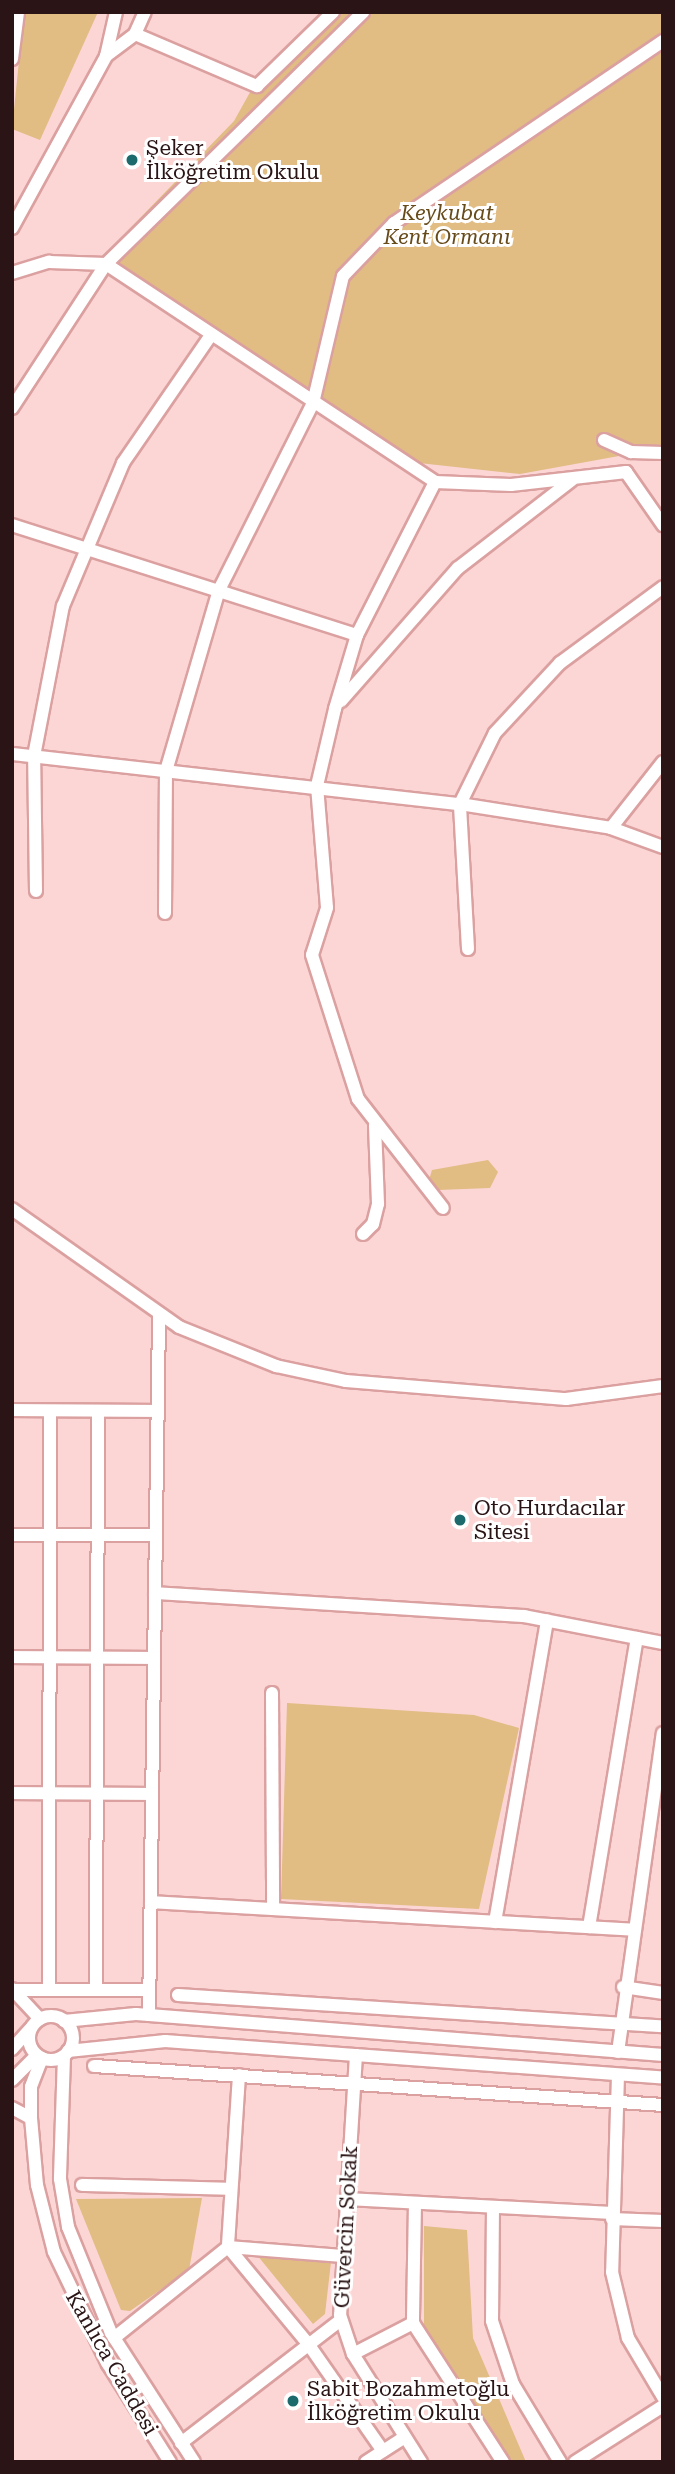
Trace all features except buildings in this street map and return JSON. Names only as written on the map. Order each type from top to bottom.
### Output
[{"type":"street","points":[[12,59],[18,12]]},
{"type":"street","points":[[12,228],[106,56],[116,12]]},
{"type":"street","points":[[106,56],[135,34],[145,12]]},
{"type":"street","points":[[257,86],[333,12]]},
{"type":"street","points":[[12,408],[106,264],[278,91],[363,12]]},
{"type":"street","points":[[135,34],[257,86],[278,91]]},
{"type":"street","points":[[165,913],[166,771],[219,590],[313,403],[339,285],[362,251],[413,209],[663,41]]},
{"type":"street","points":[[12,273],[48,262],[106,264],[435,482],[499,485],[578,475],[630,474],[663,525]]},
{"type":"street","points":[[36,891],[34,757],[52,646],[83,548],[138,436],[211,335]]},
{"type":"street","points":[[604,440],[631,452],[663,453]]},
{"type":"street","points":[[335,709],[457,568],[578,475]]},
{"type":"street","points":[[435,482],[357,635],[335,709],[317,786],[327,908],[313,943],[315,977],[354,1091],[374,1121],[443,1208]]},
{"type":"street","points":[[12,525],[357,635]]},
{"type":"street","points":[[468,949],[460,804],[495,733],[560,663],[663,587]]},
{"type":"street","points":[[12,754],[460,804],[611,828],[663,847]]},
{"type":"street","points":[[611,828],[663,762]]},
{"type":"street","points":[[363,1234],[375,1221],[379,1191],[374,1121]]},
{"type":"street","points":[[12,1209],[159,1315],[234,1352],[346,1381],[566,1399],[663,1386]]},
{"type":"street","points":[[149,2015],[159,1315]]},
{"type":"street","points":[[12,1410],[158,1411]]},
{"type":"street","points":[[49,1990],[50,1411]]},
{"type":"street","points":[[96,1990],[98,1411]]},
{"type":"street","points":[[12,1535],[156,1535]]},
{"type":"street","points":[[155,1593],[547,1620],[663,1643]]},
{"type":"street","points":[[495,1922],[547,1620]]},
{"type":"street","points":[[589,1927],[637,1638]]},
{"type":"street","points":[[12,1657],[154,1658]]},
{"type":"street","points":[[272,1693],[274,1909]]},
{"type":"street","points":[[618,2052],[623,1987],[663,1733]]},
{"type":"street","points":[[12,1793],[152,1794]]},
{"type":"street","points":[[150,1902],[632,1930]]},
{"type":"street","points":[[623,1987],[663,1993]]},
{"type":"street","points":[[12,1989],[149,1990]]},
{"type":"street","points":[[12,1989],[35,2024],[39,2057]]},
{"type":"street","points":[[178,1995],[663,2026]]},
{"type":"street","points":[[12,2049],[35,2024],[149,2015],[663,2055]]},
{"type":"street","name":"Kanlıca Caddesi","points":[[64,2021],[72,2035],[66,2054],[63,2206],[114,2338],[194,2462]]},
{"type":"street","points":[[12,2080],[39,2057],[165,2041],[663,2078]]},
{"type":"street","name":"Güvercin Sokak","points":[[356,2055],[341,2320],[352,2354],[421,2462]]},
{"type":"street","name":"Kanlıca Caddesi","points":[[39,2057],[31,2087],[37,2185],[61,2271],[108,2364],[170,2462]]},
{"type":"street","points":[[94,2066],[663,2105]]},
{"type":"street","points":[[239,2075],[228,2246],[309,2344],[383,2451]]},
{"type":"street","points":[[618,2075],[612,2216],[618,2309],[661,2391]]},
{"type":"street","points":[[12,2108],[31,2118]]},
{"type":"street","points":[[82,2185],[232,2189]]},
{"type":"street","points":[[346,2199],[493,2207],[663,2221]]},
{"type":"street","points":[[415,2203],[413,2323],[503,2462]]},
{"type":"street","points":[[493,2207],[492,2321],[498,2343],[522,2401],[560,2462]]},
{"type":"street","points":[[114,2338],[228,2246],[343,2256]]},
{"type":"street","points":[[181,2443],[341,2320]]},
{"type":"street","points":[[352,2354],[413,2323]]},
{"type":"street","points":[[575,2462],[663,2406]]},
{"type":"street","points":[[366,2462],[405,2437]]},
{"type":"green space","points":[[24,12],[98,12],[40,140],[12,129]]},
{"type":"green space","name":"Keykubat Kent Ormanı","points":[[323,12],[663,12],[663,448],[520,474],[419,463],[120,264],[112,247],[234,121],[263,69]]},
{"type":"green space","points":[[488,1160],[498,1172],[490,1188],[438,1190],[429,1180],[432,1170]]},
{"type":"green space","points":[[287,1703],[474,1715],[519,1728],[479,1909],[281,1899]]},
{"type":"green space","points":[[202,2198],[189,2270],[130,2311],[121,2310],[76,2199]]},
{"type":"green space","points":[[424,2226],[467,2230],[473,2338],[526,2462],[511,2462],[424,2328]]},
{"type":"green space","points":[[257,2255],[331,2262],[325,2314],[313,2324]]},
{"type":"place","name":"Şeker İlköğretim Okulu","points":[[132,160]]},
{"type":"place","name":"Oto Hurdacılar Sitesi","points":[[460,1520]]},
{"type":"place","name":"Sabit Bozahmetoğlu İlköğretim Okulu","points":[[293,2401]]}]
